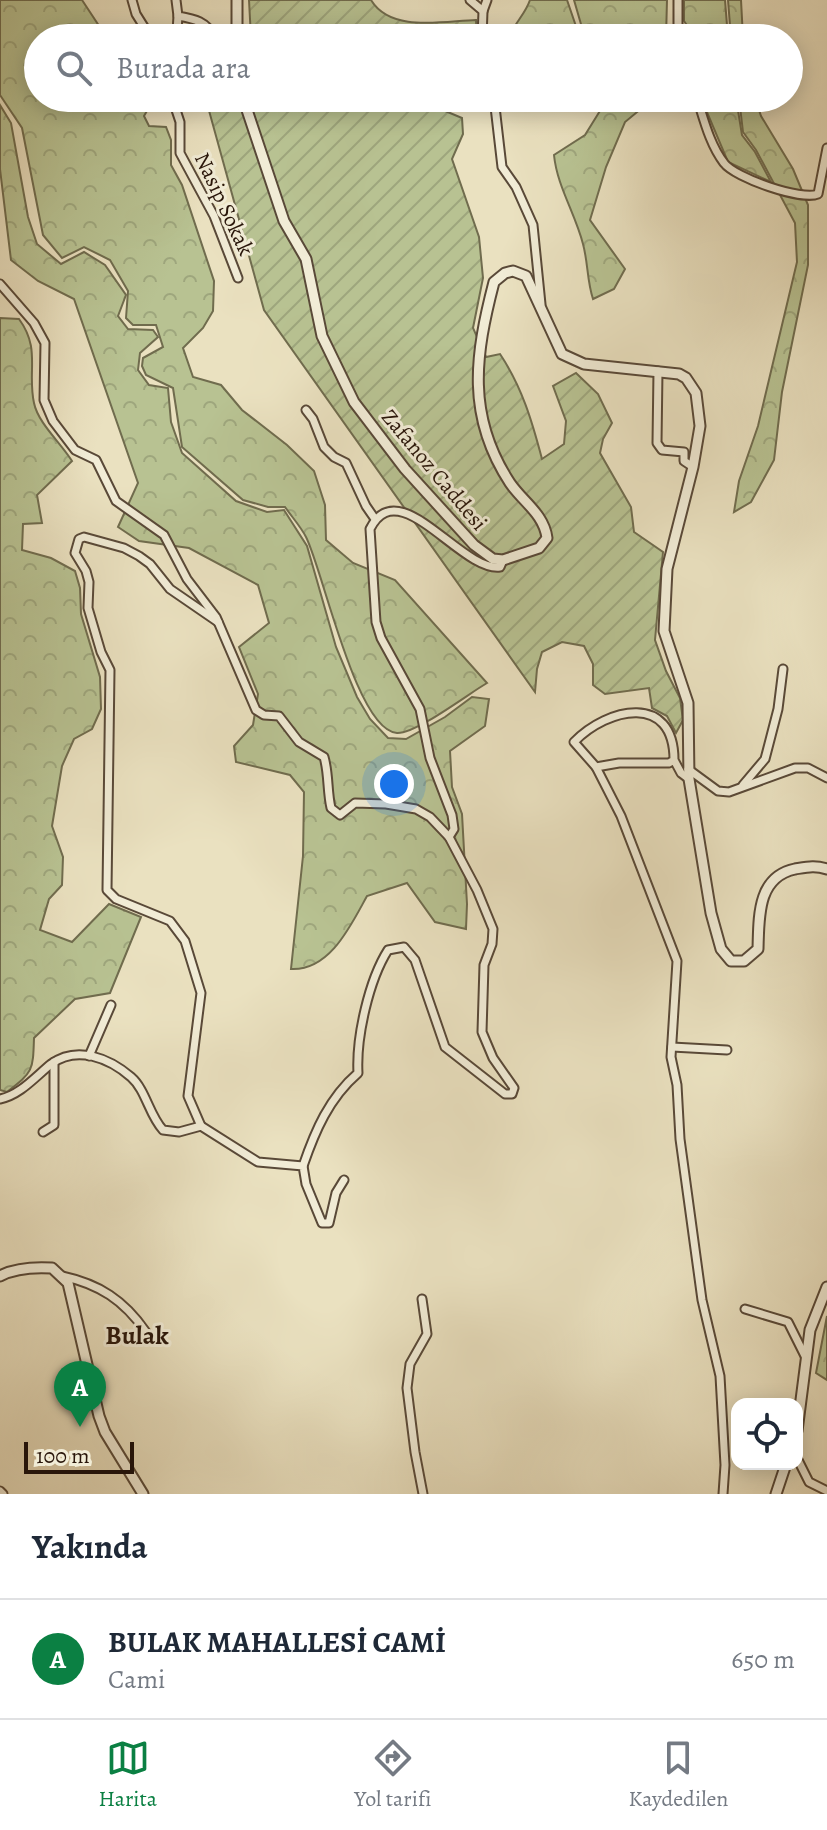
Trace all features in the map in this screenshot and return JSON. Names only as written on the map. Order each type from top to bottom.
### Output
[{"type":"street","points":[[132,0],[142,24]]},
{"type":"street","points":[[176,0],[177,24]]},
{"type":"street","points":[[237,0],[237,24]]},
{"type":"street","points":[[470,0],[483,11]]},
{"type":"street","points":[[483,24],[487,0]]},
{"type":"street","points":[[678,0],[678,24]]},
{"type":"street","points":[[178,16],[204,24]]},
{"type":"street","name":"Nasip Sokak","points":[[177,112],[180,122],[180,153],[214,216],[238,278]]},
{"type":"street","name":"Zafanoz Caddesi","points":[[246,112],[284,221],[306,259],[322,336],[354,402],[405,469],[474,545],[493,559],[503,560]]},
{"type":"street","points":[[496,112],[502,167],[516,187],[533,225],[541,306]]},
{"type":"street","points":[[702,112],[713,145],[725,166],[765,184],[810,198],[818,194],[827,148]]},
{"type":"street","points":[[449,837],[454,829],[452,815],[430,758],[420,709],[381,638],[376,622],[369,536],[375,519],[388,511],[400,511],[478,562],[495,568],[500,567],[503,560],[539,548],[547,538],[542,521],[509,481],[485,430],[477,381],[483,325],[494,282],[513,271],[526,276],[562,354],[584,364],[658,371],[686,378],[696,393],[700,426],[667,569],[664,631],[688,703],[688,774],[711,913],[721,949],[731,961],[744,961],[758,949],[759,914],[766,889],[781,872],[815,865],[827,869]]},
{"type":"street","points":[[0,284],[34,323],[45,343],[44,400],[53,421],[75,450],[96,460],[116,501],[164,535],[187,579],[218,622],[256,710],[264,715],[279,716],[299,742],[324,757],[331,808],[340,815],[355,803],[416,809],[430,817],[449,837],[493,929],[492,944],[484,965],[482,1032],[493,1058],[514,1088],[512,1094],[505,1094],[445,1047],[415,960],[404,947],[388,950],[375,977],[357,1055],[358,1073],[341,1087],[314,1132],[303,1166],[306,1184],[322,1223],[329,1223],[336,1193],[344,1180]]},
{"type":"street","points":[[658,371],[657,443],[662,450],[684,452],[684,461],[693,467]]},
{"type":"street","points":[[306,410],[324,447],[346,463],[375,519]]},
{"type":"street","points":[[218,622],[170,589],[150,564],[124,548],[84,537],[75,546],[75,553],[89,582],[88,608],[101,652],[110,670],[107,890],[116,899],[170,921],[185,941],[201,993],[188,1096],[201,1126],[258,1162],[303,1166]]},
{"type":"street","points":[[742,787],[765,759],[778,709],[783,669]]},
{"type":"street","points":[[723,1494],[725,1465],[720,1376],[702,1300],[680,1139],[677,1085],[671,1057],[677,961],[621,816],[596,767],[574,742],[601,723],[627,713],[644,713],[659,717],[667,728],[674,743],[674,760],[681,773],[718,791],[729,792],[795,768],[808,768],[827,778]]},
{"type":"street","points":[[596,767],[619,763],[669,763],[674,760]]},
{"type":"street","points":[[89,1056],[111,1005]]},
{"type":"street","points":[[672,1047],[727,1050]]},
{"type":"street","points":[[0,1099],[23,1089],[54,1062],[80,1054],[106,1060],[134,1079],[154,1120],[163,1130],[179,1132],[201,1126]]},
{"type":"street","points":[[43,1132],[54,1125],[54,1062]]},
{"type":"street","points":[[0,1276],[38,1267],[52,1268],[68,1283],[105,1432],[143,1494]]},
{"type":"street","points":[[60,1275],[79,1279],[109,1292],[132,1311],[146,1332]]},
{"type":"street","points":[[801,1398],[810,1330],[827,1287]]},
{"type":"street","points":[[422,1299],[427,1334],[410,1364],[407,1388],[423,1494]]},
{"type":"street","points":[[745,1309],[788,1322],[802,1346],[806,1362]]},
{"type":"street","points":[[776,1494],[784,1470]]},
{"type":"street","points":[[803,1470],[809,1482],[827,1491]]},
{"type":"green space","points":[[0,0],[82,0],[98,24],[24,24],[24,112],[146,112],[144,116],[149,126],[166,127],[171,140],[171,165],[182,185],[214,281],[213,311],[203,328],[183,348],[193,377],[221,385],[242,410],[314,471],[325,505],[326,540],[353,563],[395,580],[487,683],[429,721],[406,732],[397,733],[382,725],[368,706],[355,678],[313,555],[299,526],[285,507],[268,507],[243,500],[182,447],[173,388],[146,375],[142,366],[143,358],[163,347],[156,325],[133,325],[126,318],[128,291],[110,260],[84,247],[62,258],[43,235],[22,128],[0,95]]},
{"type":"green space","points":[[249,0],[371,0],[391,17],[404,21],[434,23],[476,20],[476,24],[250,24]]},
{"type":"green space","points":[[530,0],[567,0],[575,24],[516,24]]},
{"type":"green space","points":[[574,0],[667,0],[666,24],[581,24]]},
{"type":"green space","points":[[684,0],[725,0],[727,24],[686,24]]},
{"type":"green space","points":[[728,0],[741,0],[742,24],[730,24]]},
{"type":"green space","points":[[0,105],[11,123],[28,217],[37,244],[61,264],[84,252],[105,265],[126,295],[118,316],[128,329],[153,330],[158,337],[140,353],[138,370],[149,385],[168,388],[171,422],[182,453],[236,501],[267,512],[284,510],[307,546],[336,647],[370,719],[388,738],[406,739],[472,697],[489,699],[485,726],[450,751],[452,787],[462,814],[466,929],[435,922],[407,883],[367,896],[338,944],[328,954],[305,968],[291,969],[303,856],[304,792],[290,775],[236,762],[234,746],[253,725],[258,694],[239,647],[269,623],[258,585],[189,548],[139,541],[118,527],[138,483],[74,299],[38,281],[11,260],[0,169]]},
{"type":"green space","points":[[209,112],[448,112],[462,118],[463,134],[452,159],[479,237],[483,278],[473,328],[486,357],[500,354],[514,379],[542,459],[564,444],[566,421],[553,386],[576,373],[598,394],[612,423],[603,439],[600,453],[631,507],[634,532],[663,552],[655,640],[680,698],[683,720],[676,733],[667,716],[652,708],[649,688],[605,694],[593,685],[593,664],[584,646],[562,642],[542,652],[535,692],[264,310]]},
{"type":"green space","points":[[599,112],[637,112],[625,122],[606,167],[590,220],[625,269],[614,289],[593,299],[583,244],[554,155],[585,135]]},
{"type":"green space","points":[[707,112],[738,112],[742,135],[771,182],[728,162]]},
{"type":"green space","points":[[741,112],[760,112],[793,169],[808,205],[808,265],[782,392],[774,460],[751,502],[734,512],[739,481],[758,426],[797,262],[795,223],[743,132]]},
{"type":"green space","points":[[0,318],[19,319],[26,330],[32,350],[32,391],[36,410],[72,461],[37,495],[42,523],[23,524],[22,550],[51,558],[75,571],[80,588],[81,614],[100,677],[101,709],[92,729],[74,739],[62,766],[52,826],[63,857],[62,885],[49,899],[40,930],[72,942],[109,904],[141,917],[110,993],[75,999],[34,1038],[30,1070],[7,1092],[0,1090]]},
{"type":"green space","points":[[827,1316],[827,1380],[816,1373]]},
{"type":"place","name":"BULAK MAHALLESİ CAMİ","points":[[80,1427]]},
{"type":"district","name":"Bulak","points":[[137,1335]]}]
